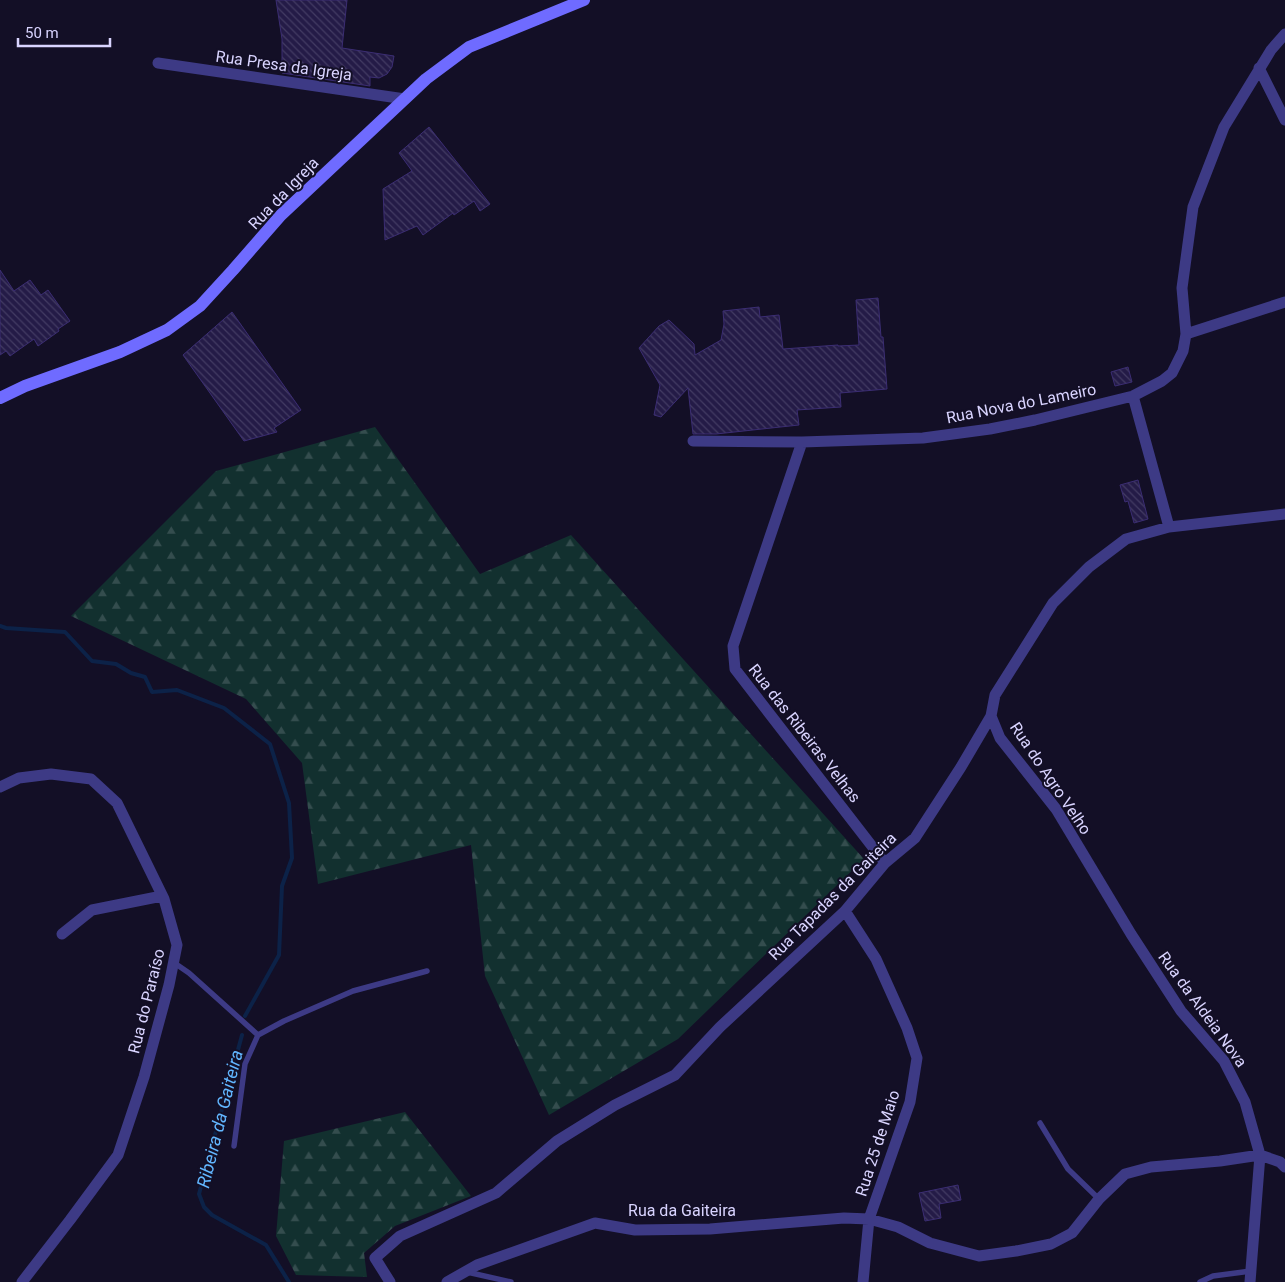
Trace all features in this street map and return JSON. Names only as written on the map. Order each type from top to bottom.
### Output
[{"type":"main road","name":"Rua da Igreja","points":[[0,398],[25,386],[120,352],[167,330],[200,306],[281,215],[426,79],[469,47],[584,0]]},
{"type":"street","points":[[1285,34],[1259,68],[1224,128],[1193,207],[1182,288],[1186,334],[1285,302]]},
{"type":"street","name":"Rua Presa da Igreja","points":[[158,64],[404,99]]},
{"type":"street","points":[[1259,68],[1285,120]]},
{"type":"street","name":"Rua Nova do Lameiro","points":[[693,441],[802,442],[923,438],[990,429],[1035,420],[1134,396],[1162,381],[1172,373],[1183,351],[1186,334]]},
{"type":"street","points":[[1134,396],[1168,528]]},
{"type":"street","name":"Rua das Ribeiras Velhas","points":[[802,442],[733,646],[736,669],[885,863]]},
{"type":"street","name":"Rua do Agro Velho","points":[[1131,934],[1056,809],[1000,738],[991,716],[995,695],[1054,603],[1089,568],[1126,539],[1168,528],[1285,514]]},
{"type":"street","name":"Rua Tapadas da Gaiteira","points":[[390,1282],[375,1258],[400,1236],[496,1192],[557,1141],[615,1105],[675,1075],[720,1027],[845,911],[885,863],[914,838],[961,767],[991,716]]},
{"type":"street","name":"Rua do Paraíso","points":[[0,787],[19,778],[51,774],[91,779],[117,803],[162,896],[177,945],[169,985],[144,1077],[118,1155],[22,1282]]},
{"type":"street","points":[[62,934],[92,910],[162,896]]},
{"type":"street","name":"Rua 25 de Maio","points":[[845,911],[876,959],[907,1028],[917,1058],[910,1102],[869,1219],[864,1282]]},
{"type":"street","name":"Rua da Aldeia Nova","points":[[1131,934],[1181,1011],[1224,1061],[1245,1102],[1260,1155],[1250,1276]]},
{"type":"street","points":[[869,1219],[898,1227],[930,1243],[979,1256],[1051,1244],[1072,1233],[1099,1199],[1125,1174],[1151,1167],[1220,1161],[1260,1155],[1280,1162],[1285,1167]]},
{"type":"street","name":"Rua da Gaiteira","points":[[447,1282],[477,1265],[595,1223],[634,1230],[710,1229],[844,1218],[869,1219]]},
{"type":"lane","points":[[174,962],[190,973],[258,1035]]},
{"type":"lane","points":[[234,1146],[245,1064],[258,1035],[353,991],[427,971]]},
{"type":"lane","points":[[1040,1123],[1068,1169],[1099,1199]]},
{"type":"lane","points":[[465,1272],[511,1282]]},
{"type":"lane","points":[[1200,1282],[1214,1276],[1250,1276]]},
{"type":"green space","points":[[375,427],[480,574],[571,535],[864,859],[678,1039],[549,1115],[485,976],[471,845],[318,884],[302,763],[246,699],[71,616],[216,471]]},
{"type":"green space","points":[[405,1112],[471,1196],[395,1226],[364,1253],[367,1277],[296,1275],[276,1236],[284,1141]]},
{"type":"building","points":[[276,0],[347,0],[342,48],[394,56],[392,67],[387,74],[379,78],[370,77],[370,86],[282,73],[282,39]]},
{"type":"building","points":[[429,127],[490,204],[480,211],[474,201],[454,215],[453,213],[423,235],[417,226],[385,240],[383,189],[412,171],[399,153]]},
{"type":"building","points":[[0,270],[14,291],[30,280],[41,295],[48,290],[70,321],[38,346],[34,339],[10,356],[6,351],[0,355]]},
{"type":"building","points":[[878,298],[887,389],[840,393],[841,407],[797,410],[799,425],[716,434],[693,434],[688,388],[661,417],[654,415],[660,385],[639,348],[659,326],[669,320],[694,344],[695,355],[721,340],[724,324],[723,311],[759,307],[760,317],[779,315],[783,349],[859,345],[856,300]]},
{"type":"building","points":[[232,312],[301,410],[274,428],[277,432],[244,441],[183,355]]},
{"type":"building","points":[[1128,367],[1132,382],[1115,386],[1111,372]]},
{"type":"building","points":[[1138,480],[1148,519],[1134,523],[1128,501],[1125,502],[1120,485]]},
{"type":"building","points":[[958,1185],[961,1200],[939,1204],[941,1218],[925,1221],[919,1193]]},
{"type":"waterway","name":"Ribeira da Gaiteira","points":[[0,626],[65,632],[92,661],[116,664],[131,673],[145,677],[152,692],[177,690],[224,708],[270,744],[289,803],[292,858],[282,886],[279,955],[245,1016]]},
{"type":"waterway","name":"Ribeira da Gaiteira","points":[[242,1035],[199,1194],[204,1207],[212,1215],[266,1245],[289,1282]]}]
